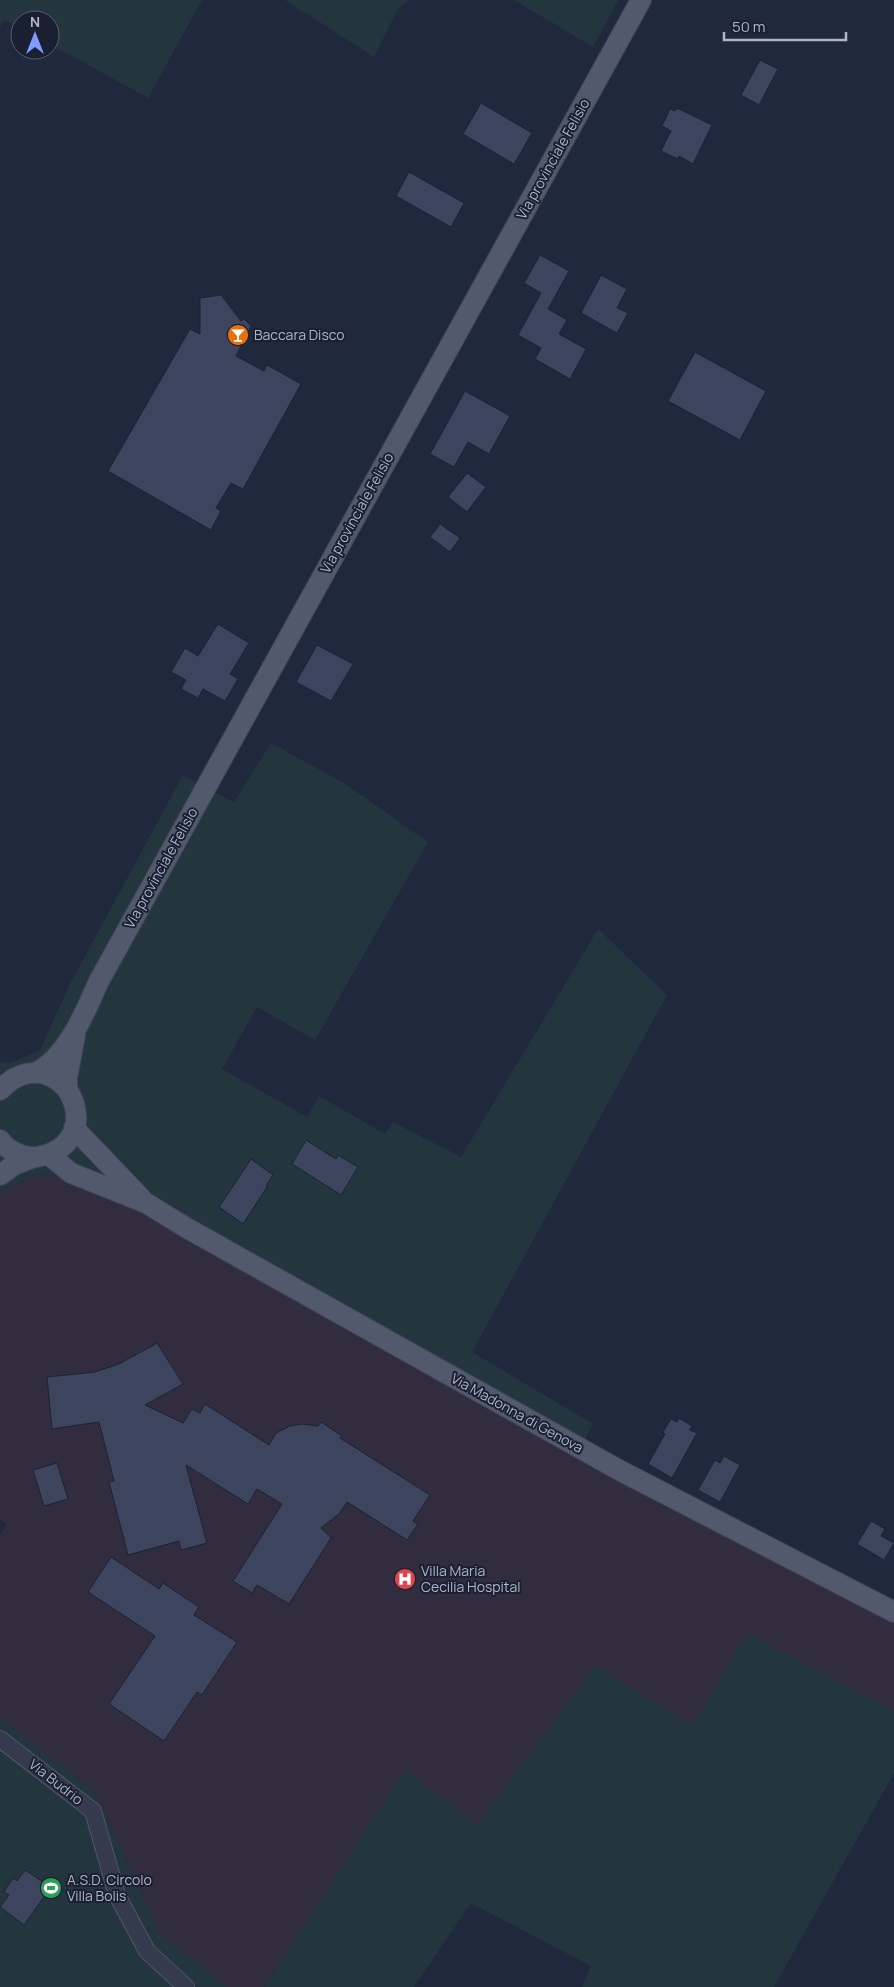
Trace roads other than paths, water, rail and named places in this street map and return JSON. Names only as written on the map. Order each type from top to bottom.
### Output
[{"type":"main road","name":"Via provinciale Felisio","points":[[77,1028],[99,981],[641,0]]},
{"type":"main road","points":[[36,1073],[46,1068],[77,1028]]},
{"type":"main road","points":[[67,1088],[67,1078],[77,1028]]},
{"type":"main road","points":[[0,1175],[14,1165],[62,1148],[71,1137],[76,1112],[73,1099],[67,1088],[53,1077],[36,1073],[24,1074],[4,1082]]},
{"type":"main road","name":"Via Madonna di Genova","points":[[74,1128],[146,1203]]},
{"type":"main road","name":"Via Madonna di Genova","points":[[0,1140],[15,1153],[40,1156],[71,1173],[146,1203],[184,1227],[619,1470],[894,1612]]},
{"type":"street","name":"Via Budrio","points":[[0,1739],[93,1811],[117,1895],[147,1951],[186,1987]]},
{"type":"place","name":"Baccara Disco","points":[[238,335]]},
{"type":"place","name":"Villa Maria Cecilia Hospital","points":[[405,1579]]},
{"type":"place","name":"A.S.D. Circolo Villa Bolis","points":[[51,1888]]}]
